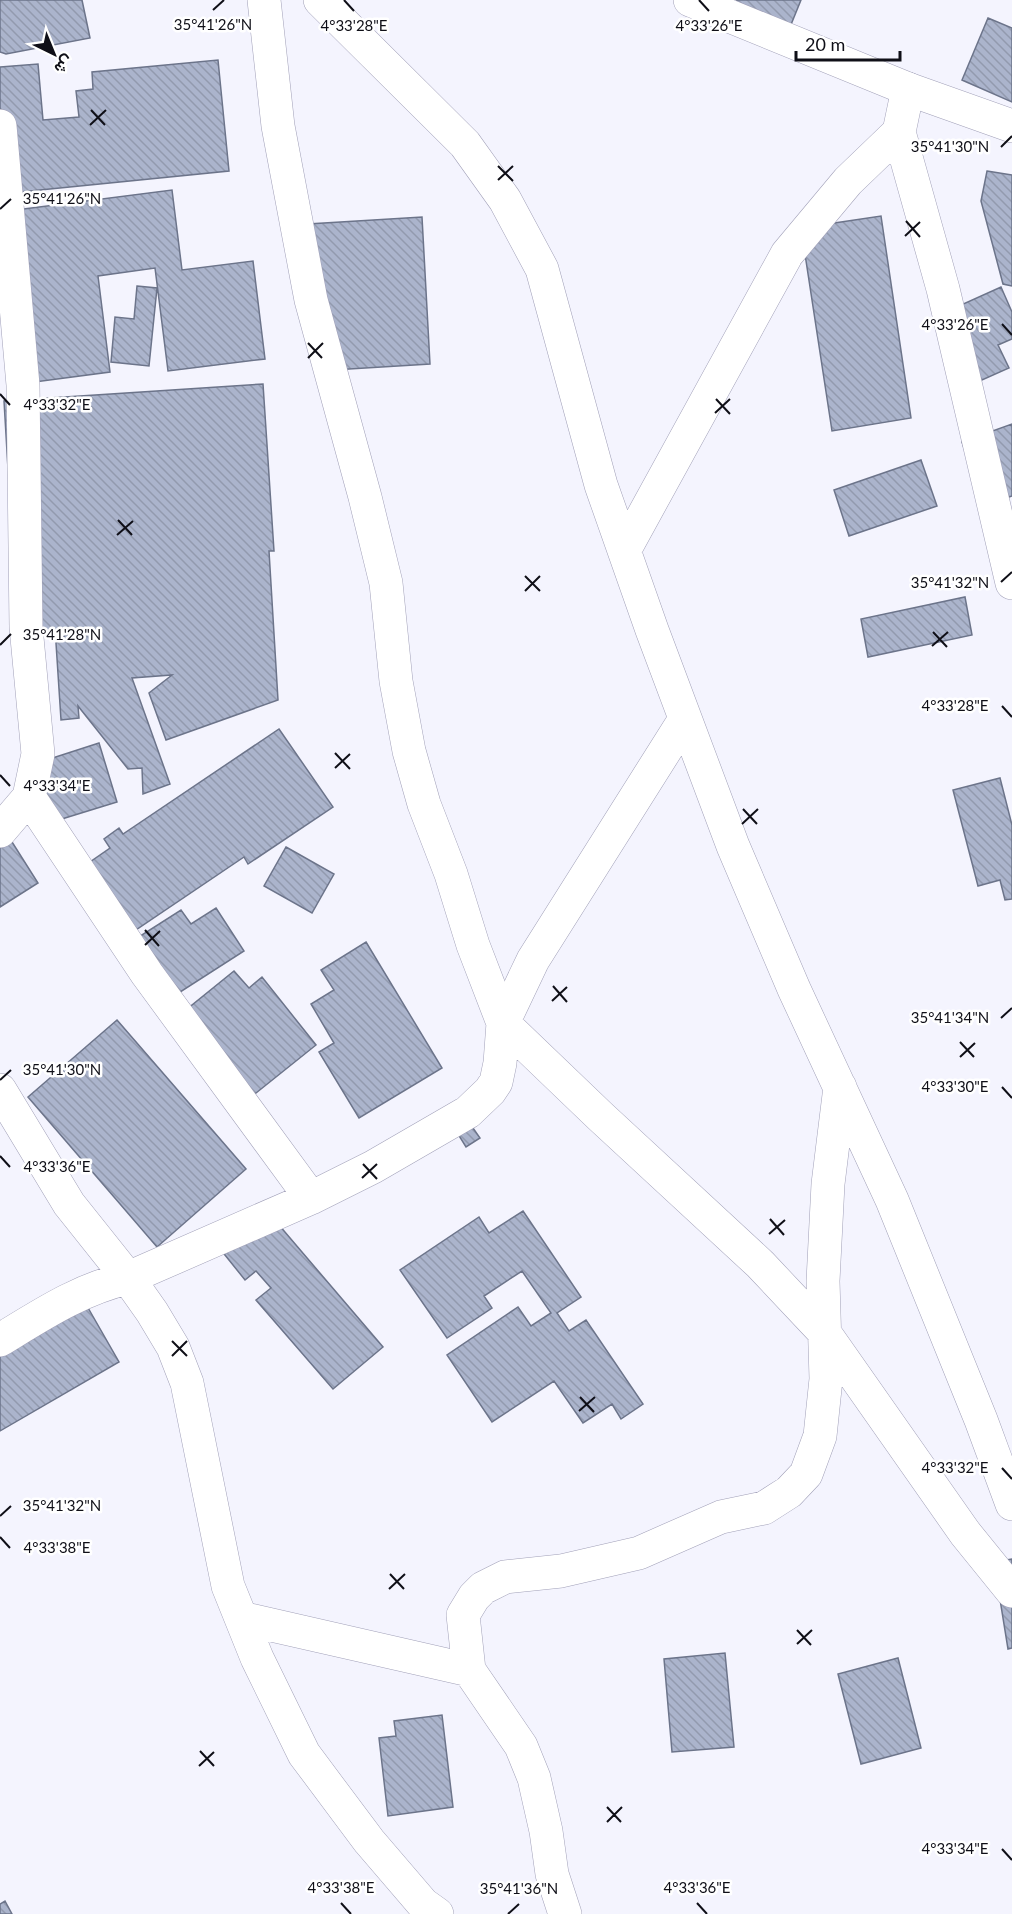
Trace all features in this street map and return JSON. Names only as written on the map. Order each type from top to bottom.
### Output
[{"type":"street","points":[[264,0],[278,126],[311,300],[365,496],[386,583],[396,681],[409,752],[424,804],[503,1023],[760,1263],[824,1332],[965,1533],[1012,1591]]},
{"type":"street","points":[[320,0],[465,144],[505,200],[542,269],[602,485],[733,846],[794,989],[892,1200],[981,1420],[1012,1504]]},
{"type":"street","points":[[690,0],[908,89],[1012,126]]},
{"type":"street","points":[[908,89],[899,132],[943,289],[1012,583]]},
{"type":"street","points":[[0,126],[23,385],[26,627],[38,754],[29,797],[0,831]]},
{"type":"street","points":[[625,549],[788,254],[848,181],[899,132]]},
{"type":"street","points":[[0,1340],[68,1299],[106,1283],[128,1278],[311,1198],[373,1167],[468,1112],[496,1082],[503,1023],[533,960],[685,719]]},
{"type":"street","points":[[29,797],[147,974],[311,1198]]},
{"type":"street","points":[[565,1914],[552,1874],[546,1831],[534,1778],[520,1746],[469,1670],[464,1615],[474,1597],[483,1588],[505,1577],[561,1571],[639,1552],[721,1516],[764,1508],[789,1492],[806,1474],[820,1436],[826,1379],[823,1281],[828,1184],[840,1087]]},
{"type":"street","points":[[0,1090],[69,1204],[128,1278],[173,1347],[186,1383],[228,1586],[257,1658],[304,1754],[369,1841],[423,1904],[437,1914]]},
{"type":"street","points":[[241,1618],[469,1670]]},
{"type":"building","points":[[0,0],[82,0],[90,38],[6,54],[0,52]]},
{"type":"building","points":[[737,0],[801,0],[790,27],[735,5]]},
{"type":"building","points":[[988,18],[1012,28],[1012,102],[962,80]]},
{"type":"building","points":[[218,60],[229,171],[0,194],[0,67],[38,64],[43,120],[79,117],[76,91],[93,89],[92,72]]},
{"type":"building","points":[[987,171],[1012,175],[1012,286],[1003,284],[981,201]]},
{"type":"building","points":[[172,190],[182,270],[253,261],[265,359],[168,371],[155,268],[98,276],[110,372],[12,385],[0,212]]},
{"type":"building","points":[[881,216],[911,418],[832,431],[801,228]]},
{"type":"building","points":[[422,217],[430,364],[317,371],[308,224]]},
{"type":"building","points":[[137,286],[157,288],[149,366],[111,362],[115,317],[134,319]]},
{"type":"building","points":[[1001,287],[1012,312],[1012,339],[998,345],[1009,368],[964,388],[932,318]]},
{"type":"building","points":[[263,384],[274,551],[269,551],[278,700],[166,740],[149,693],[172,675],[132,678],[170,784],[143,794],[142,768],[128,769],[78,706],[79,718],[61,720],[56,643],[72,630],[37,633],[22,706],[4,401]]},
{"type":"building","points":[[1012,424],[1012,496],[984,506],[962,442]]},
{"type":"building","points":[[921,460],[937,506],[849,536],[834,490]]},
{"type":"building","points":[[965,597],[972,635],[868,657],[861,619]]},
{"type":"building","points":[[279,729],[333,807],[248,864],[244,857],[115,944],[87,864],[110,848],[104,839],[119,828],[123,834]]},
{"type":"building","points":[[99,743],[117,802],[52,822],[34,764]]},
{"type":"building","points":[[1000,778],[1012,825],[1012,899],[1005,900],[1000,880],[978,886],[953,790]]},
{"type":"building","points":[[0,823],[38,883],[0,907]]},
{"type":"building","points":[[286,847],[334,874],[312,913],[264,886]]},
{"type":"building","points":[[216,908],[244,951],[160,1005],[123,947],[181,910],[191,924]]},
{"type":"building","points":[[366,942],[442,1068],[359,1118],[319,1052],[334,1043],[311,1004],[334,990],[321,970]]},
{"type":"building","points":[[234,971],[249,988],[262,977],[316,1045],[241,1105],[171,1022]]},
{"type":"building","points":[[117,1020],[246,1169],[157,1247],[28,1097]]},
{"type":"building","points":[[466,1118],[480,1138],[466,1147],[453,1126]]},
{"type":"building","points":[[267,1211],[383,1347],[333,1389],[256,1300],[271,1288],[256,1271],[245,1280],[221,1250]]},
{"type":"building","points":[[523,1211],[581,1297],[557,1313],[569,1331],[586,1320],[643,1404],[621,1419],[612,1404],[583,1423],[554,1381],[492,1422],[447,1355],[518,1307],[531,1326],[551,1313],[522,1271],[484,1296],[492,1308],[447,1338],[400,1270],[479,1217],[489,1233]]},
{"type":"building","points":[[79,1292],[119,1362],[0,1431],[0,1337]]},
{"type":"building","points":[[1012,1559],[1012,1648],[1008,1649],[994,1562]]},
{"type":"building","points":[[725,1653],[734,1747],[672,1752],[664,1659]]},
{"type":"building","points":[[898,1658],[921,1748],[861,1764],[838,1674]]},
{"type":"building","points":[[442,1715],[453,1807],[388,1816],[379,1738],[396,1736],[394,1721]]},
{"type":"building","points":[[5,1901],[12,1914],[0,1914],[0,1904]]}]
